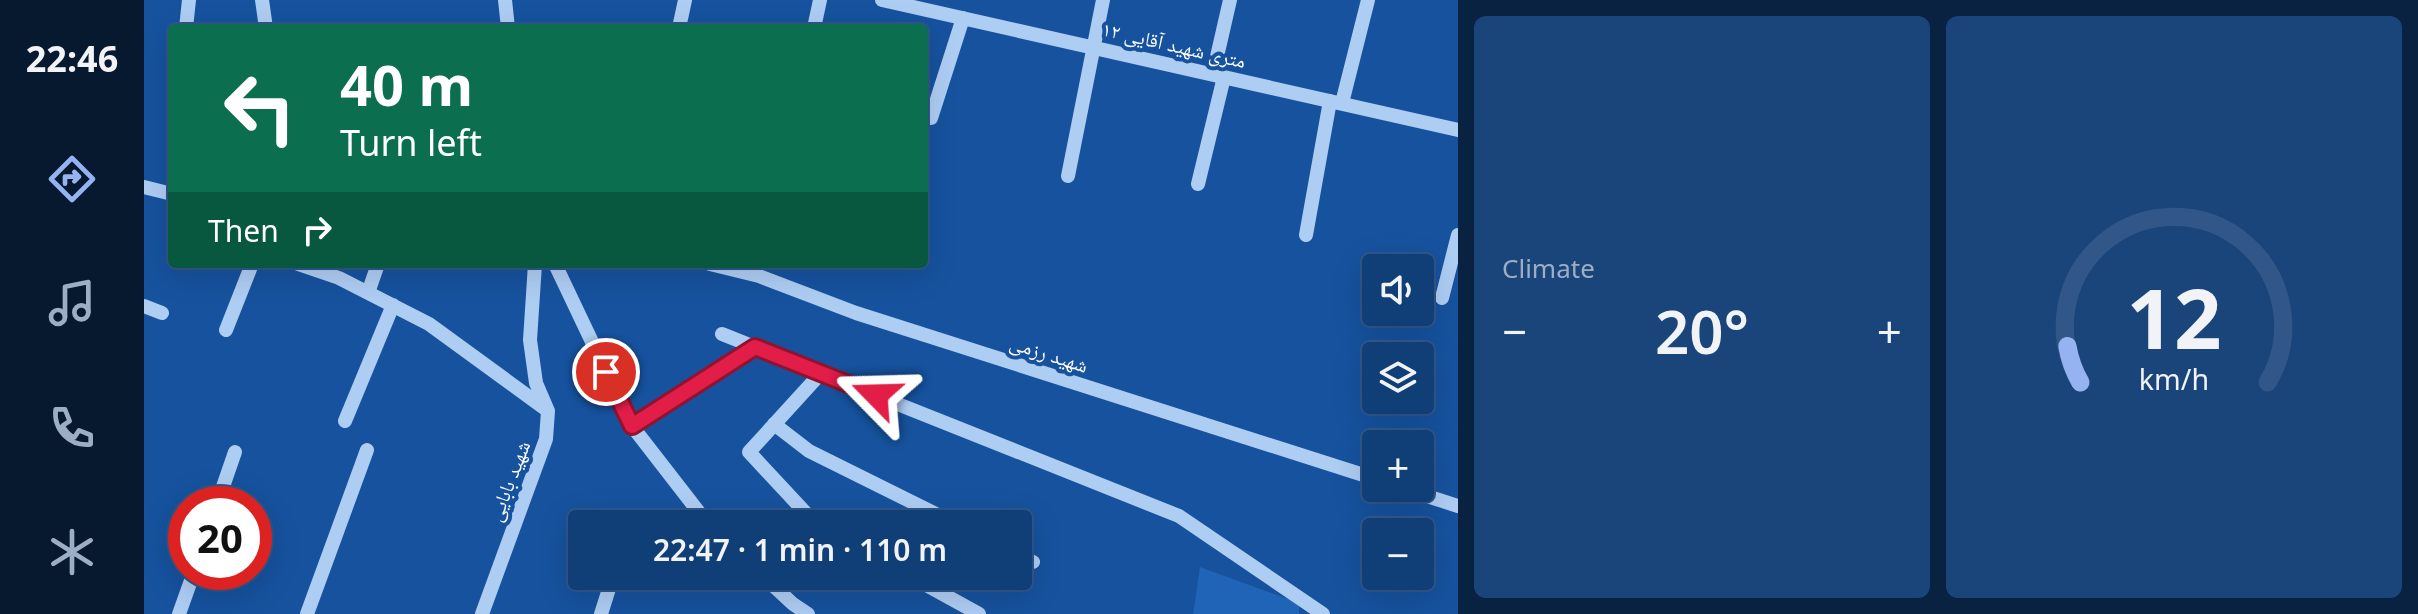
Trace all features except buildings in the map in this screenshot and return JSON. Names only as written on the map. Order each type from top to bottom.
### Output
[{"type":"street","points":[[186,24],[189,0]]},
{"type":"street","points":[[262,0],[265,24]]},
{"type":"street","points":[[505,0],[508,24]]},
{"type":"street","points":[[680,24],[685,0]]},
{"type":"street","points":[[815,24],[820,0]]},
{"type":"street","name":"۱۲ متری شهید آقایی","points":[[882,0],[1458,130]]},
{"type":"street","points":[[1068,176],[1103,0]]},
{"type":"street","points":[[1198,184],[1230,0]]},
{"type":"street","points":[[1306,235],[1336,102],[1368,0]]},
{"type":"street","points":[[931,118],[963,18]]},
{"type":"street","points":[[144,187],[168,193]]},
{"type":"street","points":[[1442,298],[1458,235]]},
{"type":"street","points":[[226,330],[250,268]]},
{"type":"street","points":[[310,268],[339,278],[429,324],[548,411]]},
{"type":"street","points":[[368,293],[377,268]]},
{"type":"street","points":[[557,268],[632,426],[697,510]]},
{"type":"street","name":"شهید بابایی","points":[[482,614],[546,439],[548,411],[536,383],[530,340],[535,269]]},
{"type":"street","name":"شهید رزمی","points":[[761,270],[856,313],[1362,475]]},
{"type":"street","points":[[345,421],[393,305]]},
{"type":"street","points":[[144,306],[162,313]]},
{"type":"street","points":[[722,334],[1179,516],[1323,614]]},
{"type":"street","points":[[632,426],[755,347]]},
{"type":"street","points":[[803,510],[749,452],[821,373]]},
{"type":"street","points":[[774,424],[809,451],[928,510]]},
{"type":"street","points":[[307,614],[367,450]]},
{"type":"street","points":[[223,486],[235,452]]},
{"type":"street","points":[[1434,498],[1458,506]]},
{"type":"street","points":[[179,614],[188,590]]},
{"type":"street","points":[[601,614],[609,590]]},
{"type":"street","points":[[780,590],[808,614]]},
{"type":"street","points":[[935,590],[979,614]]},
{"type":"shaded area","points":[[1200,567],[1299,603],[1299,614],[1193,614]]},
{"type":"route","points":[[606,372],[632,426],[755,347],[876,395]]}]
